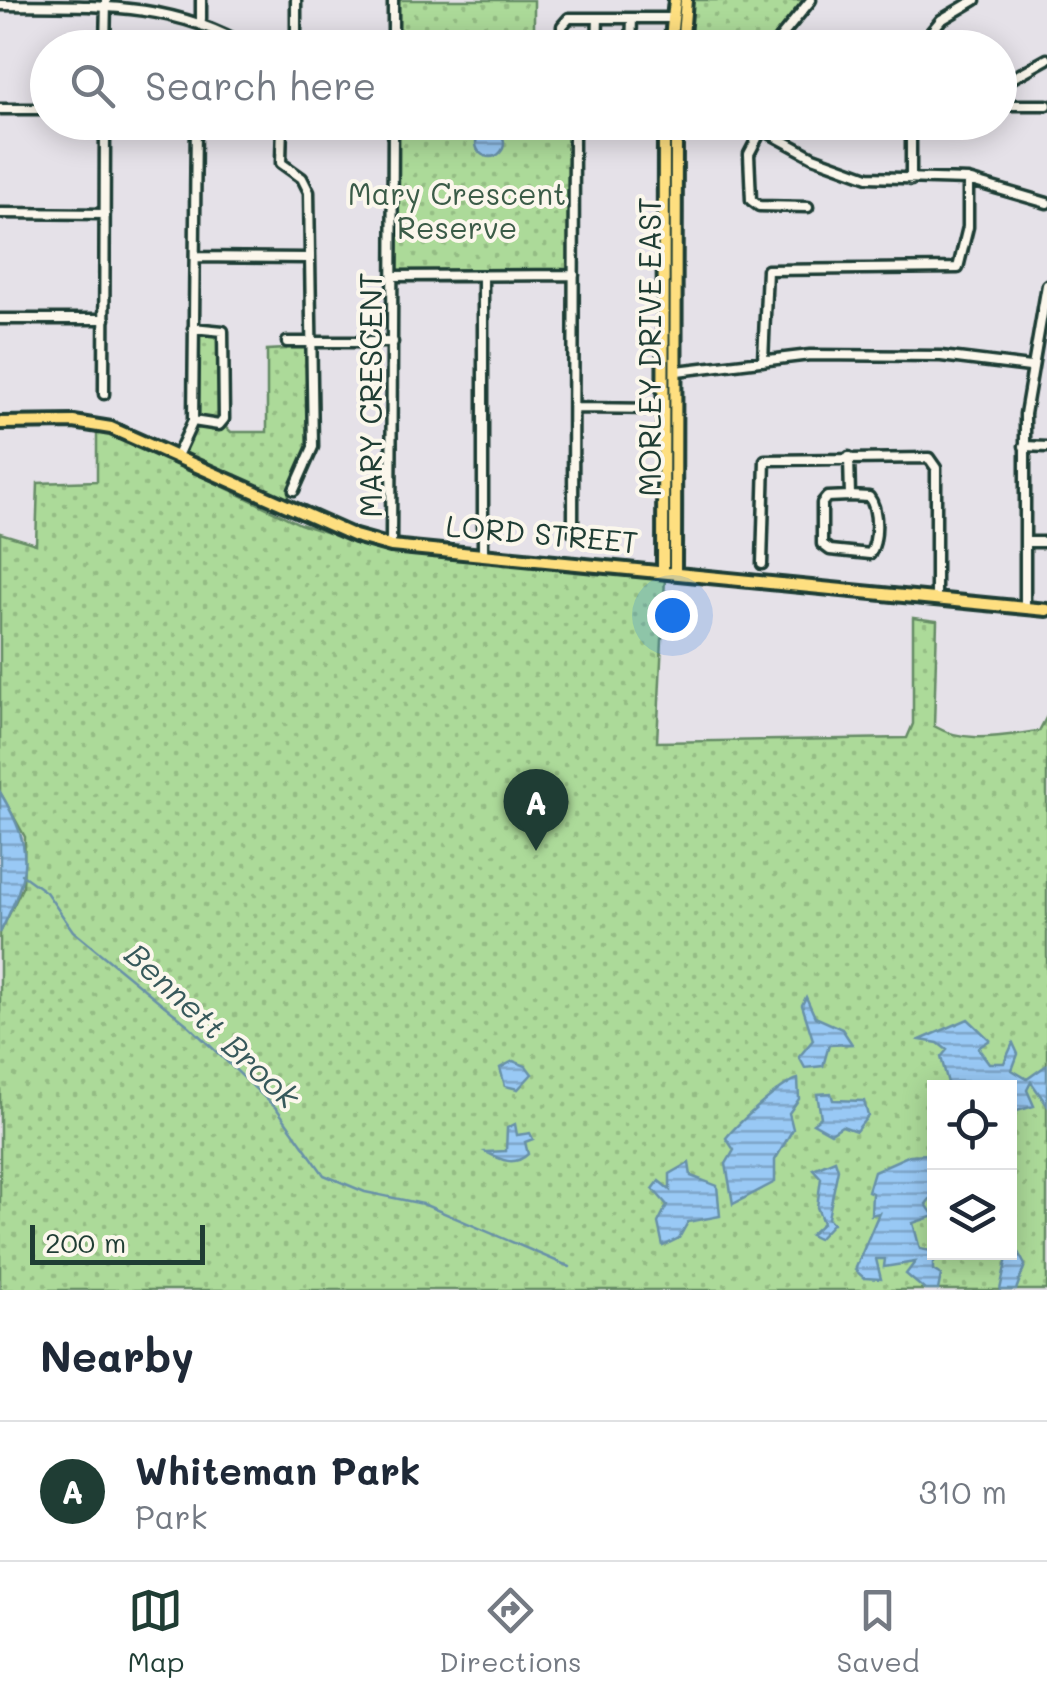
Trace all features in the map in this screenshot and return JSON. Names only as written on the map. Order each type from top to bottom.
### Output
[{"type":"main road","points":[[672,30],[674,0]]},
{"type":"main road","points":[[684,30],[686,0]]},
{"type":"main road","name":"MORLEY DRIVE EAST","points":[[664,140],[664,409],[669,572]]},
{"type":"main road","name":"MORLEY DRIVE EAST","points":[[669,572],[676,371],[676,140]]},
{"type":"main road","name":"LORD STREET","points":[[0,420],[100,424],[355,536],[391,546],[1047,610]]},
{"type":"street","points":[[201,0],[201,18]]},
{"type":"street","points":[[296,0],[296,30]]},
{"type":"street","points":[[393,0],[393,30]]},
{"type":"street","points":[[787,30],[811,0]]},
{"type":"street","points":[[932,30],[940,20],[975,0]]},
{"type":"street","points":[[106,3],[106,30]]},
{"type":"street","points":[[0,5],[106,3],[157,8],[201,18],[221,30]]},
{"type":"street","points":[[562,30],[569,18],[673,18]]},
{"type":"street","points":[[598,18],[598,30]]},
{"type":"street","points":[[632,18],[632,30]]},
{"type":"street","points":[[1017,76],[1047,59]]},
{"type":"street","points":[[1017,105],[1047,104]]},
{"type":"street","points":[[0,109],[30,110]]},
{"type":"street","points":[[104,394],[105,140]]},
{"type":"street","points":[[177,456],[193,421],[196,140]]},
{"type":"street","points":[[282,140],[281,163],[308,186],[313,447],[294,490]]},
{"type":"street","name":"MARY CRESCENT","points":[[391,546],[393,140]]},
{"type":"street","points":[[573,532],[574,140]]},
{"type":"street","points":[[752,140],[749,154],[751,200],[759,206],[808,207]]},
{"type":"street","points":[[786,140],[850,172],[911,180],[968,180],[1047,203]]},
{"type":"street","points":[[911,140],[911,180]]},
{"type":"street","points":[[763,361],[767,270],[958,268],[968,226],[968,180]]},
{"type":"street","points":[[0,213],[105,214]]},
{"type":"street","points":[[195,257],[308,258]]},
{"type":"street","points":[[393,276],[574,275]]},
{"type":"street","points":[[483,276],[483,554]]},
{"type":"street","points":[[1024,608],[1024,446],[1030,367],[1047,285]]},
{"type":"street","points":[[0,319],[105,318]]},
{"type":"street","points":[[193,421],[219,425],[224,420],[224,331],[194,328]]},
{"type":"street","points":[[287,342],[394,342]]},
{"type":"street","points":[[1034,346],[1047,349]]},
{"type":"street","points":[[676,371],[810,355],[924,356],[1030,367]]},
{"type":"street","points":[[574,408],[664,409]]},
{"type":"street","points":[[1024,446],[1047,446]]},
{"type":"street","points":[[849,457],[850,496]]},
{"type":"street","points":[[762,564],[766,460],[925,457],[935,464],[936,598]]},
{"type":"street","points":[[827,496],[850,496],[869,497],[875,505],[875,544],[870,554],[830,550],[822,544],[822,503],[827,496]]},
{"type":"street","points":[[1024,542],[1047,542]]},
{"type":"green space","points":[[393,0],[534,0],[534,30],[393,30]]},
{"type":"green space","points":[[693,0],[808,0],[785,30],[690,30]]},
{"type":"green space","name":"Mary Crescent Reserve","points":[[393,140],[574,140],[574,275],[393,276]]},
{"type":"green space","points":[[193,328],[222,328],[223,424],[231,432],[267,432],[267,350],[286,349],[287,342],[308,342],[313,447],[284,504],[177,456],[193,421]]},
{"type":"green space","points":[[97,433],[113,433],[300,524],[382,550],[665,578],[657,742],[907,738],[913,724],[913,618],[937,621],[934,726],[972,737],[999,736],[1039,731],[1047,716],[1047,1290],[0,1290],[0,933],[23,886],[25,837],[0,792],[0,533],[36,544],[38,483],[97,481]]},
{"type":"water","points":[[477,140],[503,140],[503,148],[495,156],[485,156],[477,148]]},
{"type":"water","points":[[0,792],[19,831],[24,862],[17,894],[0,933]]},
{"type":"water","points":[[806,997],[815,1017],[842,1029],[852,1044],[829,1045],[823,1066],[805,1068],[799,1057],[813,1040],[802,1005]]},
{"type":"water","points":[[968,1019],[990,1040],[978,1048],[989,1063],[1004,1063],[1013,1043],[1018,1054],[1012,1070],[1027,1079],[1047,1065],[1047,1105],[1031,1082],[1027,1090],[1034,1106],[1017,1111],[1017,1080],[947,1080],[941,1057],[947,1050],[938,1043],[920,1040]]},
{"type":"water","points":[[513,1061],[526,1066],[532,1074],[518,1089],[505,1086],[500,1068]]},
{"type":"water","points":[[798,1079],[799,1099],[789,1113],[793,1129],[775,1160],[775,1182],[733,1204],[726,1164],[734,1150],[726,1138],[749,1114]]},
{"type":"water","points":[[831,1093],[833,1100],[864,1101],[868,1116],[856,1131],[842,1126],[831,1133],[813,1123],[821,1117],[817,1094]]},
{"type":"water","points":[[515,1124],[517,1135],[530,1133],[533,1139],[525,1142],[528,1154],[513,1161],[486,1152],[506,1151],[507,1128]]},
{"type":"water","points":[[927,1154],[927,1218],[913,1223],[920,1249],[927,1250],[927,1260],[936,1260],[933,1270],[941,1275],[938,1290],[925,1290],[906,1274],[915,1262],[884,1267],[885,1259],[876,1259],[881,1279],[864,1278],[855,1270],[879,1213],[871,1215],[872,1193],[868,1191],[874,1171],[910,1155]]},
{"type":"water","points":[[835,1160],[838,1169],[828,1218],[833,1223],[818,1239],[810,1235],[823,1223],[817,1207],[821,1178],[813,1169]]},
{"type":"water","points":[[689,1163],[691,1176],[717,1186],[720,1216],[688,1222],[679,1238],[663,1246],[658,1223],[667,1205],[653,1189],[659,1181],[670,1190],[670,1174]]},
{"type":"water","points":[[1017,1250],[1025,1265],[1016,1290],[1000,1290],[1006,1260],[1017,1260]]},
{"type":"waterway","name":"Bennett Brook","points":[[21,874],[46,892],[73,931],[188,1025],[277,1109],[324,1175],[365,1192],[423,1204],[570,1267]]},
{"type":"place","name":"Whiteman Park","points":[[536,851]]}]
